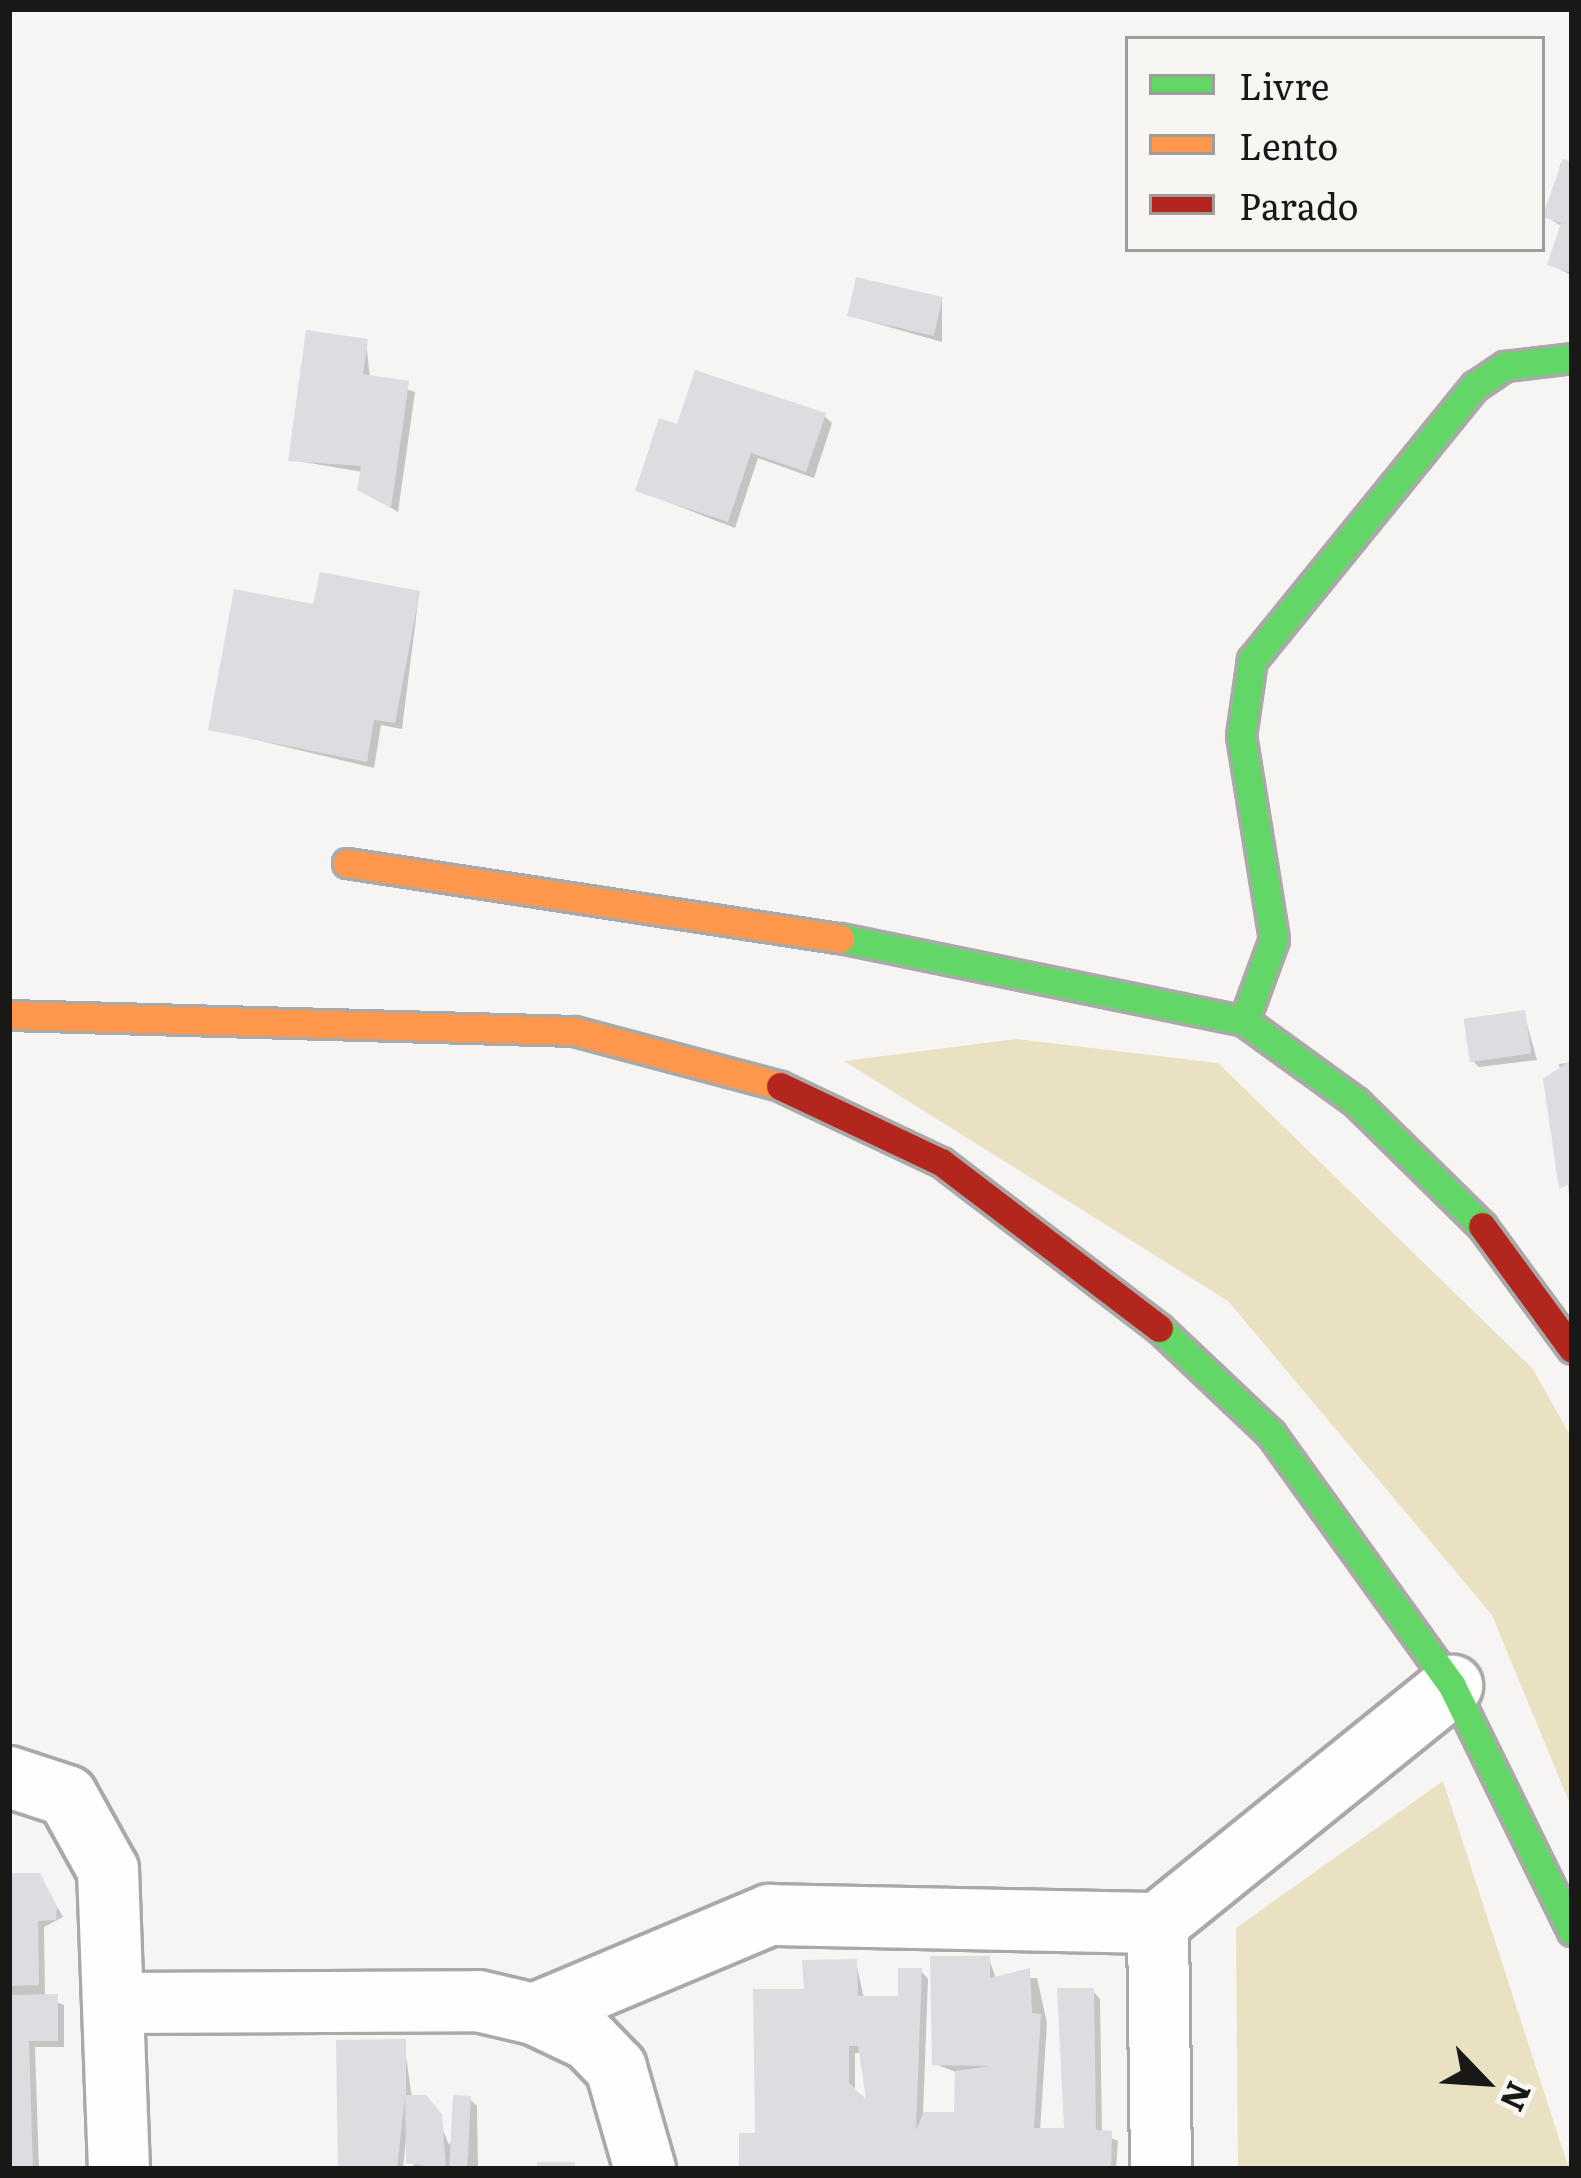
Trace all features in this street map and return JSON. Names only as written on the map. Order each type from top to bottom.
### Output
[{"type":"street","points":[[1244,1021],[1274,940],[1241,736],[1252,660],[1475,386],[1505,366],[1572,358]]},
{"type":"street","points":[[347,863],[883,945],[1244,1021],[1356,1102],[1473,1214],[1572,1349]]},
{"type":"street","points":[[9,1015],[574,1031],[791,1089],[941,1162],[1110,1282],[1271,1434],[1452,1686],[1572,1931]]},
{"type":"street","points":[[534,2014],[770,1915],[1158,1923],[1452,1686]]},
{"type":"street","points":[[9,1777],[67,1796],[92,1826],[108,1870],[120,2003],[119,2169]]},
{"type":"street","points":[[1158,1923],[1161,2169]]},
{"type":"street","points":[[120,2003],[478,2001],[534,2014],[589,2040],[616,2068],[645,2169]]},
{"type":"shaded area","points":[[1016,1039],[1218,1063],[1533,1369],[1572,1439],[1572,1809],[1492,1615],[1228,1301],[844,1061]]},
{"type":"shaded area","points":[[1443,1781],[1569,2169],[1238,2169],[1236,1928]]},
{"type":"building","points":[[1563,159],[1572,162],[1572,273],[1547,265],[1561,223],[1545,218]]},
{"type":"building","points":[[856,277],[943,297],[934,336],[847,316]]},
{"type":"building","points":[[306,330],[368,339],[363,374],[409,381],[391,508],[357,490],[361,466],[288,461]]},
{"type":"building","points":[[695,370],[826,413],[806,472],[751,453],[728,522],[635,491],[659,418],[677,424]]},
{"type":"building","points":[[320,572],[420,591],[395,723],[374,720],[367,762],[208,730],[234,589],[313,604]]},
{"type":"building","points":[[1525,1010],[1531,1054],[1470,1062],[1464,1019]]},
{"type":"building","points":[[1572,1059],[1572,1183],[1559,1189],[1543,1079]]},
{"type":"building","points":[[9,1873],[40,1873],[57,1907],[56,1920],[38,1921],[39,1985],[9,1986]]},
{"type":"building","points":[[930,1956],[990,1956],[990,1978],[1030,1968],[1032,2013],[1041,2014],[1034,2128],[1064,2128],[1057,1988],[1094,1988],[1096,2130],[1112,2131],[1111,2169],[739,2169],[739,2133],[755,2133],[753,1989],[804,1989],[802,1960],[857,1959],[858,1996],[898,1996],[898,1968],[922,1968],[916,2130],[924,2112],[954,2112],[955,2071],[990,2066],[932,2065]],"holes":[[[849,2046],[858,2046],[866,2099],[849,2083]]]},
{"type":"building","points":[[58,1994],[58,2041],[29,2041],[33,2169],[9,2169],[9,1995]]},
{"type":"building","points":[[406,2039],[406,2095],[426,2095],[442,2114],[446,2169],[406,2163],[405,2096],[397,2169],[338,2169],[336,2040]]},
{"type":"building","points":[[453,2095],[471,2096],[467,2169],[449,2169]]},
{"type":"building","points":[[537,2162],[575,2162],[575,2169],[537,2169]]},
{"type":"traffic: fast","points":[[1244,1021],[1274,939],[1241,736],[1252,660],[1475,386],[1505,366],[1572,358]]},
{"type":"traffic: fast","points":[[840,938],[1244,1021],[1356,1102],[1482,1226]]},
{"type":"traffic: fast","points":[[1159,1328],[1271,1434],[1452,1686],[1572,1931]]},
{"type":"traffic: slow","points":[[347,863],[840,938]]},
{"type":"traffic: slow","points":[[9,1015],[574,1031],[780,1086]]},
{"type":"traffic: jam","points":[[780,1086],[941,1162],[1159,1328]]},
{"type":"traffic: jam","points":[[1482,1226],[1572,1349]]}]
